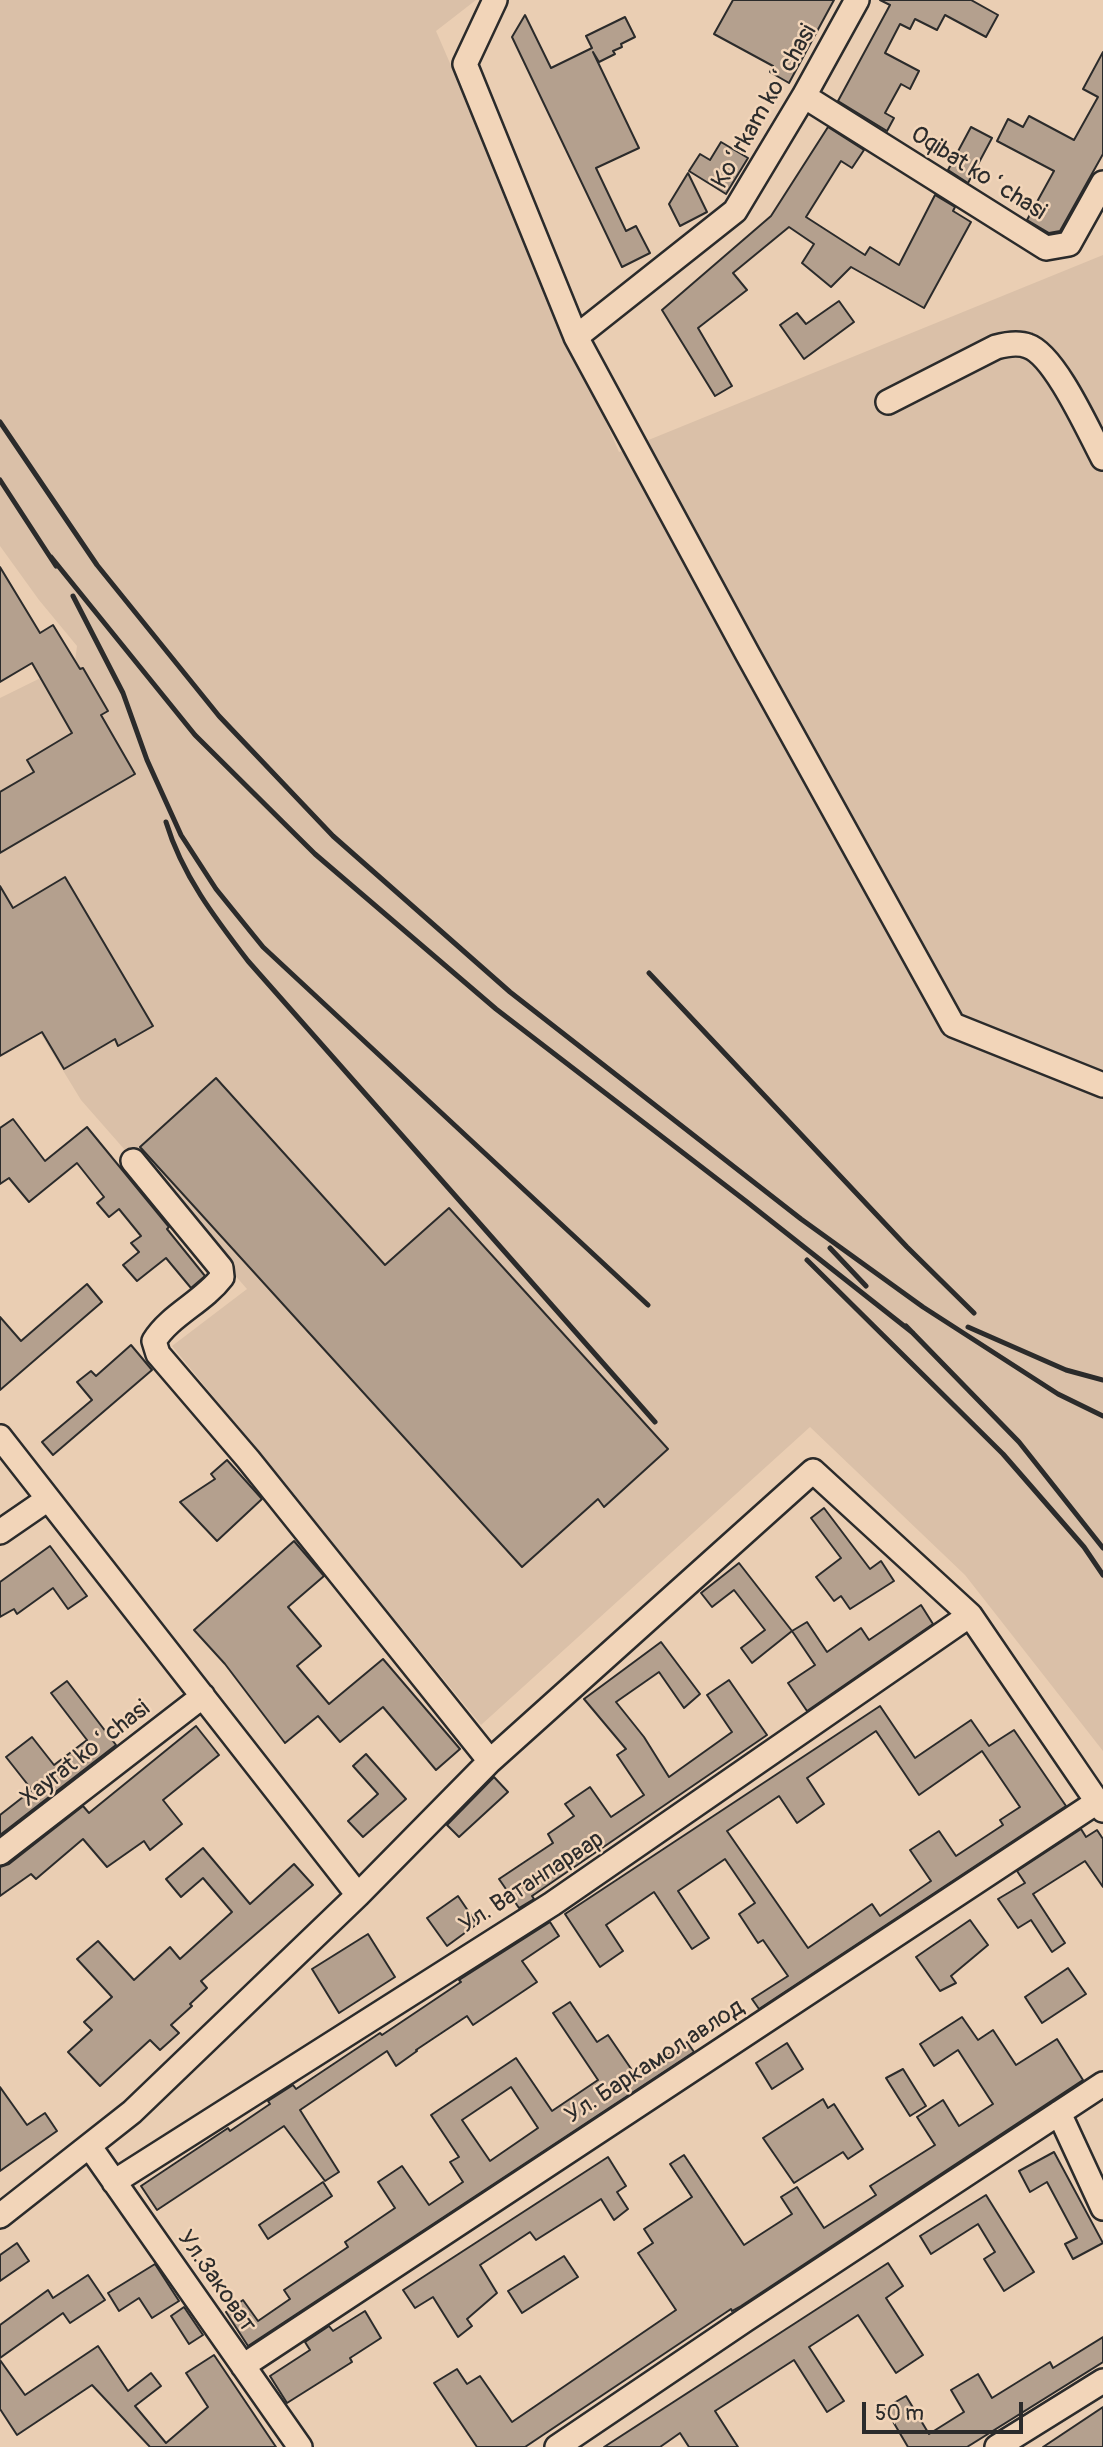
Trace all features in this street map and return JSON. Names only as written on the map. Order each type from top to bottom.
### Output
[{"type":"street","points":[[495,0],[465,64],[576,337],[740,641],[953,1025],[1103,1085]]},
{"type":"street","name":"Koʻrkam koʻchasi","points":[[576,337],[735,211],[804,96],[857,0]]},
{"type":"street","name":"Oqibat koʻchasi","points":[[804,96],[1046,248],[1069,244],[1103,183]]},
{"type":"street","points":[[888,402],[996,347],[1014,344],[1029,346],[1045,356],[1059,377],[1103,458]]},
{"type":"street","points":[[133,1161],[221,1268],[222,1278],[210,1293],[161,1329],[154,1341],[158,1353],[248,1459],[490,1761]]},
{"type":"street","points":[[0,1437],[358,1895]]},
{"type":"street","points":[[0,2216],[132,2112],[358,1895],[490,1761],[813,1471],[970,1615],[1100,1806]]},
{"type":"street","points":[[0,1532],[48,1499]]},
{"type":"street","name":"Ул. Ватанпарвар","points":[[114,2182],[552,1904],[970,1615]]},
{"type":"street","name":"Xayrat koʻchasi","points":[[0,1853],[203,1696]]},
{"type":"street","name":"Ул. Баркамол авлод","points":[[243,2366],[1100,1806]]},
{"type":"street","points":[[557,2447],[756,2312],[1103,2084]]},
{"type":"street","points":[[1059,2113],[1103,2208]]},
{"type":"street","name":"Ул.Заковат","points":[[90,2147],[300,2447]]},
{"type":"street","points":[[997,2447],[1103,2381]]},
{"type":"shaded area","points":[[0,0],[476,0],[436,31],[619,452],[1103,255],[1103,1751],[965,1575],[810,1427],[481,1725],[172,1346],[247,1289],[81,1100],[0,967],[0,698],[75,661],[77,646],[0,546]]},
{"type":"building","points":[[733,0],[834,0],[789,83],[770,72],[773,66],[714,34]]},
{"type":"building","points":[[880,0],[971,0],[998,15],[986,37],[945,15],[937,30],[915,19],[910,29],[900,24],[885,53],[919,71],[910,89],[901,84],[885,113],[894,118],[887,131],[838,101],[890,5]]},
{"type":"building","points":[[525,15],[551,68],[592,48],[586,36],[625,17],[635,37],[621,44],[622,47],[613,51],[615,54],[599,62],[593,52],[639,148],[596,168],[626,231],[636,226],[650,253],[622,267],[512,37]]},
{"type":"building","points":[[1103,52],[1103,154],[1060,231],[1049,233],[1027,220],[1054,171],[997,141],[1008,119],[1023,127],[1029,116],[1074,140],[1098,97],[1083,89]]},
{"type":"building","points":[[828,127],[864,150],[852,168],[841,161],[806,217],[865,255],[870,247],[899,265],[935,195],[955,207],[953,211],[971,222],[924,308],[851,267],[831,287],[802,263],[814,244],[789,227],[733,273],[747,290],[698,328],[732,386],[715,396],[662,310],[771,216]]},
{"type":"building","points":[[971,127],[992,138],[968,183],[948,170]]},
{"type":"building","points":[[721,142],[748,158],[726,194],[689,171],[700,154],[710,160]]},
{"type":"building","points":[[688,173],[707,212],[680,226],[669,204]]},
{"type":"building","points":[[839,301],[854,322],[804,359],[780,325],[797,313],[806,324]]},
{"type":"building","points":[[0,567],[40,633],[53,625],[80,669],[83,668],[108,711],[101,715],[135,774],[0,853],[0,792],[34,772],[27,760],[72,733],[32,663],[0,682]]},
{"type":"building","points":[[65,877],[153,1026],[118,1046],[115,1039],[64,1069],[42,1032],[0,1056],[0,886],[13,908]]},
{"type":"building","points":[[216,1078],[385,1265],[449,1208],[668,1449],[604,1507],[598,1499],[522,1567],[140,1147]]},
{"type":"building","points":[[13,1119],[45,1161],[87,1127],[169,1227],[167,1229],[205,1276],[191,1288],[166,1258],[137,1281],[123,1265],[139,1252],[131,1243],[141,1236],[119,1209],[109,1217],[97,1203],[104,1197],[77,1163],[29,1202],[9,1178],[0,1184],[0,1128]]},
{"type":"building","points":[[87,1284],[102,1302],[0,1390],[0,1317],[21,1341]]},
{"type":"building","points":[[131,1345],[152,1370],[53,1455],[42,1442],[92,1400],[77,1382],[91,1371],[96,1376]]},
{"type":"building","points":[[227,1460],[262,1499],[217,1541],[180,1502],[215,1479],[211,1474]]},
{"type":"building","points":[[824,1508],[870,1569],[881,1561],[894,1581],[850,1609],[841,1596],[834,1601],[816,1577],[841,1558],[811,1518]]},
{"type":"building","points":[[294,1541],[324,1576],[288,1607],[321,1646],[297,1666],[329,1704],[383,1659],[460,1749],[436,1770],[383,1707],[340,1742],[318,1716],[285,1743],[225,1664],[194,1630]]},
{"type":"building","points":[[50,1546],[87,1596],[68,1609],[53,1588],[17,1614],[14,1609],[0,1617],[0,1582]]},
{"type":"building","points":[[739,1563],[792,1631],[752,1663],[741,1648],[765,1630],[734,1590],[712,1607],[701,1593]]},
{"type":"building","points":[[921,1605],[933,1624],[807,1711],[788,1683],[815,1665],[792,1631],[807,1622],[827,1652],[861,1628],[869,1640]]},
{"type":"building","points":[[661,1642],[700,1694],[684,1708],[659,1672],[616,1702],[644,1737],[669,1777],[732,1732],[707,1695],[729,1680],[767,1735],[532,1896],[534,1899],[519,1908],[499,1879],[553,1843],[548,1834],[574,1816],[565,1804],[590,1787],[611,1817],[644,1795],[617,1755],[626,1749],[584,1699]]},
{"type":"building","points":[[67,1681],[116,1745],[0,1835],[0,1815],[32,1790],[6,1757],[32,1737],[54,1765],[87,1740],[51,1693]]},
{"type":"building","points":[[880,1706],[915,1758],[971,1720],[989,1746],[1014,1730],[1066,1806],[759,2009],[752,1999],[788,1976],[763,1940],[758,1943],[739,1914],[755,1903],[725,1859],[678,1891],[709,1938],[692,1949],[654,1892],[606,1925],[623,1951],[600,1967],[565,1914]],"holes":[[[876,1731],[919,1795],[982,1751],[1020,1807],[1000,1820],[1003,1825],[956,1856],[939,1831],[910,1850],[931,1881],[880,1916],[872,1904],[808,1948],[727,1831],[779,1796],[797,1823],[824,1804],[807,1778]]]},
{"type":"building","points":[[196,1726],[219,1755],[163,1800],[182,1824],[150,1850],[144,1841],[107,1867],[83,1839],[36,1879],[31,1874],[0,1896],[0,1867],[9,1864],[83,1806],[89,1813]]},
{"type":"building","points":[[366,1754],[406,1799],[363,1837],[348,1821],[378,1794],[353,1766]]},
{"type":"building","points":[[494,1777],[508,1792],[459,1837],[447,1825]]},
{"type":"building","points":[[1081,1829],[1086,1837],[1097,1830],[1103,1839],[1103,1887],[1085,1861],[1033,1894],[1065,1943],[1052,1952],[1031,1920],[1018,1928],[998,1899],[1025,1883],[1017,1871]]},
{"type":"building","points":[[203,1848],[250,1904],[294,1864],[313,1885],[201,1981],[207,1988],[171,2025],[179,2033],[160,2050],[150,2040],[100,2086],[68,2052],[92,2030],[84,2022],[112,1997],[77,1959],[98,1941],[134,1980],[170,1947],[180,1959],[232,1912],[203,1878],[181,1897],[166,1879]]},
{"type":"building","points":[[458,1896],[477,1924],[447,1946],[427,1918]]},
{"type":"building","points":[[970,1920],[988,1945],[951,1976],[956,1983],[940,1991],[916,1957]]},
{"type":"building","points":[[550,1922],[559,1936],[522,1961],[537,1982],[473,2025],[467,2016],[396,2066],[387,2051],[300,2110],[339,2172],[325,2181],[284,2126],[157,2210],[141,2186],[228,2128],[230,2131],[293,2085],[296,2089],[380,2033],[382,2035],[461,1982],[459,1980]]},
{"type":"building","points":[[368,1934],[395,1977],[339,2013],[312,1969]]},
{"type":"building","points":[[1068,1968],[1086,1994],[1042,2023],[1025,1997]]},
{"type":"building","points":[[570,2002],[597,2042],[608,2035],[636,2076],[687,2042],[694,2052],[248,2346],[226,2312],[243,2300],[258,2321],[290,2299],[284,2290],[348,2247],[345,2242],[395,2208],[378,2182],[402,2166],[429,2205],[463,2182],[450,2162],[459,2157],[431,2115],[516,2058],[552,2111],[598,2080],[553,2013]],"holes":[[[511,2087],[538,2128],[490,2161],[462,2120]]]},
{"type":"building","points":[[962,2017],[978,2040],[993,2030],[1016,2065],[1057,2039],[1083,2080],[525,2447],[477,2447],[434,2383],[457,2369],[467,2384],[480,2376],[512,2422],[676,2310],[638,2253],[653,2243],[644,2229],[692,2197],[670,2164],[684,2155],[744,2245],[792,2214],[781,2197],[797,2187],[824,2228],[876,2195],[870,2186],[935,2145],[917,2117],[943,2100],[959,2126],[993,2104],[958,2050],[934,2066],[920,2044]]},
{"type":"building","points":[[787,2043],[803,2069],[772,2089],[756,2063]]},
{"type":"building","points":[[903,2069],[926,2106],[910,2116],[886,2078]]},
{"type":"building","points":[[0,2087],[27,2125],[45,2113],[57,2131],[0,2171]]},
{"type":"building","points":[[823,2099],[828,2108],[834,2104],[863,2149],[848,2159],[843,2152],[794,2183],[763,2138]]},
{"type":"building","points":[[1054,2152],[1103,2243],[1073,2259],[1065,2244],[1077,2238],[1047,2182],[1030,2192],[1019,2171]]},
{"type":"building","points":[[608,2157],[626,2186],[617,2192],[628,2209],[614,2220],[601,2199],[536,2240],[530,2232],[480,2265],[497,2293],[467,2319],[472,2326],[458,2337],[433,2297],[415,2308],[403,2290]]},
{"type":"building","points":[[323,2182],[332,2196],[268,2239],[259,2225]]},
{"type":"building","points":[[986,2195],[1034,2272],[1004,2291],[984,2259],[995,2252],[978,2224],[931,2254],[920,2236]]},
{"type":"building","points":[[17,2243],[29,2261],[0,2281],[0,2255]]},
{"type":"building","points":[[564,2256],[578,2277],[522,2313],[508,2291]]},
{"type":"building","points":[[888,2263],[903,2286],[886,2298],[923,2355],[896,2373],[858,2315],[809,2347],[844,2401],[827,2412],[794,2360],[715,2411],[738,2447],[689,2447],[680,2433],[660,2447],[604,2447]]},
{"type":"building","points":[[155,2264],[179,2301],[152,2318],[139,2298],[119,2311],[108,2293]]},
{"type":"building","points":[[88,2275],[105,2300],[70,2323],[63,2313],[0,2358],[0,2325],[48,2290],[53,2298]]},
{"type":"building","points":[[184,2307],[203,2335],[189,2344],[171,2316]]},
{"type":"building","points":[[365,2311],[381,2338],[350,2358],[352,2362],[287,2403],[270,2376],[310,2350],[305,2342],[329,2326],[333,2331]]},
{"type":"building","points":[[1103,2337],[1103,2362],[967,2447],[908,2447],[885,2408],[906,2396],[929,2434],[964,2412],[951,2390],[978,2374],[992,2398],[1050,2362],[1053,2368]]},
{"type":"building","points":[[98,2346],[128,2391],[151,2373],[161,2386],[135,2406],[166,2443],[208,2407],[186,2373],[214,2355],[276,2447],[150,2447],[92,2385],[17,2435],[0,2409],[0,2360],[25,2395]]},
{"type":"building","points":[[1103,2407],[1103,2447],[1043,2447]]},
{"type":"railway","points":[[0,422],[97,565],[219,716],[333,836],[510,992],[801,1219],[923,1307],[1058,1394],[1103,1416]]},
{"type":"railway","points":[[0,480],[56,566]]},
{"type":"railway","points":[[51,557],[195,735],[315,854],[496,1009],[913,1333]]},
{"type":"railway","points":[[73,596],[123,693],[147,760],[181,835],[216,889],[263,947],[648,1305]]},
{"type":"railway","points":[[166,822],[190,878],[248,961],[655,1422]]},
{"type":"railway","points":[[649,973],[907,1247],[974,1313]]},
{"type":"railway","points":[[830,1248],[866,1286]]},
{"type":"railway","points":[[807,1260],[1003,1454],[1084,1547],[1103,1575]]},
{"type":"railway","points":[[906,1326],[1019,1442],[1103,1548]]},
{"type":"railway","points":[[968,1327],[1066,1370],[1103,1380]]}]
